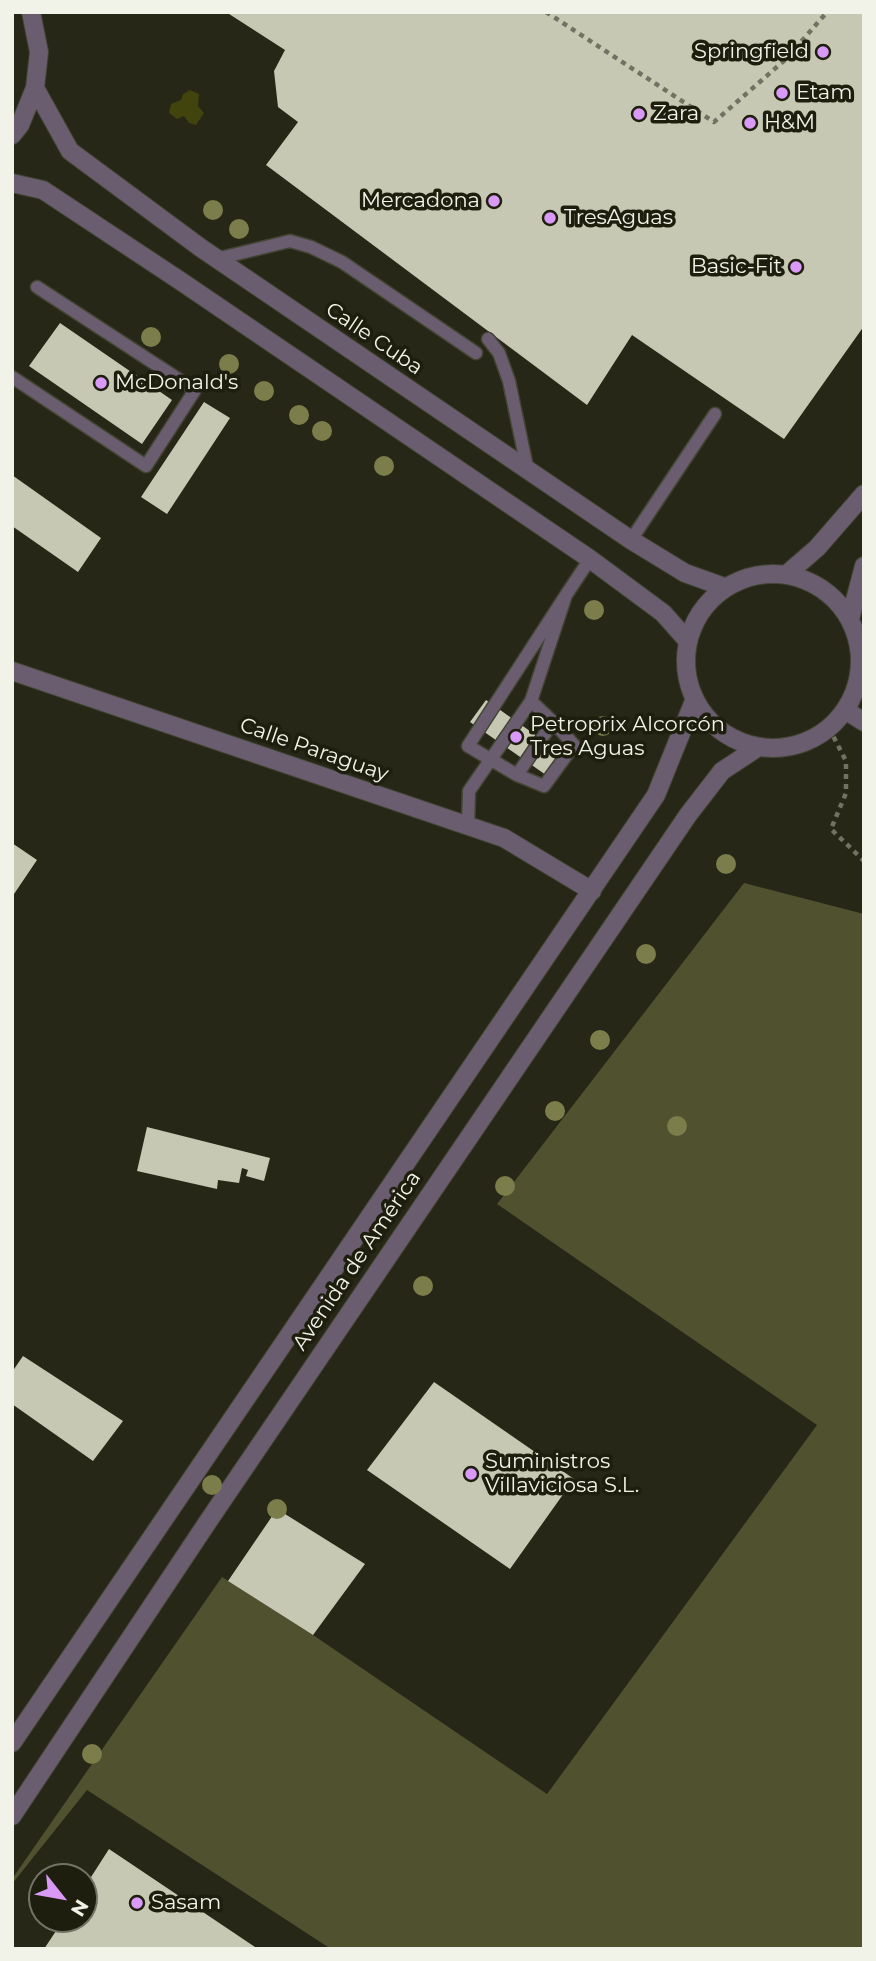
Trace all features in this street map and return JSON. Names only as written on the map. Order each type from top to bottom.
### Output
[{"type":"street","points":[[12,135],[20,125],[35,88],[39,52],[31,12]]},
{"type":"street","name":"Calle Cuba","points":[[35,88],[70,151],[216,258],[631,540],[685,573],[724,587]]},
{"type":"street","points":[[12,183],[43,190],[590,559],[663,613],[687,640]]},
{"type":"street","points":[[787,574],[817,548],[864,494]]},
{"type":"street","points":[[850,619],[864,566]]},
{"type":"street","points":[[765,573],[787,574],[813,582],[834,598],[850,619],[858,642],[860,666],[856,689],[845,710],[829,728],[807,742],[782,748],[757,748],[731,739],[709,723],[694,701],[685,671],[687,640],[695,620],[707,602],[724,587],[765,573]]},
{"type":"street","name":"Calle Paraguay","points":[[12,671],[504,838],[592,891]]},
{"type":"street","name":"Avenida de América","points":[[12,1743],[656,795],[694,701]]},
{"type":"street","points":[[845,710],[864,722]]},
{"type":"street","name":"Avenida de América","points":[[12,1816],[209,1520],[688,815],[722,771],[757,748]]},
{"type":"lane","points":[[216,258],[290,241],[311,247],[342,262],[476,353]]},
{"type":"lane","points":[[12,377],[146,466],[195,390],[37,287]]},
{"type":"lane","points":[[488,339],[499,353],[509,381],[528,472]]},
{"type":"lane","points":[[631,540],[715,414]]},
{"type":"lane","points":[[531,701],[574,745],[544,786],[490,762],[468,746],[590,559]]},
{"type":"lane","points":[[468,826],[468,791],[531,701],[551,648],[566,595]]},
{"type":"lane","points":[[517,775],[553,722]]},
{"type":"path","points":[[546,12],[714,122],[786,59],[828,12]]},
{"type":"path","points":[[829,728],[846,761],[846,793],[831,829],[846,840],[864,860]]},
{"type":"green space","points":[[744,883],[864,914],[864,1949],[331,1949],[87,1790],[12,1884],[12,1879],[222,1577],[313,1635],[547,1794],[817,1425],[497,1204]]},
{"type":"shaded area","points":[[190,90],[199,94],[198,106],[204,113],[196,125],[189,123],[184,116],[177,119],[169,113],[171,104],[181,100],[183,94]]},
{"type":"building","name":"TresAguas","points":[[226,12],[864,12],[864,326],[784,439],[632,335],[587,405],[266,165],[298,122],[278,107],[274,71],[285,50]]},
{"type":"building","name":"McDonald's","points":[[60,323],[172,400],[142,444],[29,366]]},
{"type":"building","points":[[204,402],[230,418],[167,514],[141,497]]},
{"type":"building","points":[[12,475],[101,538],[78,572],[12,526]]},
{"type":"building","name":"Petroprix Alcorcón Tres Aguas","points":[[486,700],[561,753],[546,775],[470,722]]},
{"type":"building","points":[[12,843],[37,860],[12,897]]},
{"type":"building","points":[[147,1127],[270,1158],[264,1181],[246,1176],[248,1170],[242,1168],[239,1183],[218,1180],[217,1189],[137,1171]]},
{"type":"building","points":[[23,1356],[123,1421],[93,1461],[12,1404],[12,1372]]},
{"type":"building","name":"Suministros Villaviciosa S.L.","points":[[434,1382],[574,1479],[510,1569],[367,1470]]},
{"type":"building","points":[[277,1509],[365,1564],[313,1635],[228,1581]]},
{"type":"building","name":"Sasam","points":[[109,1849],[258,1949],[44,1949],[55,1933],[98,1933],[98,1866]]},
{"type":"place","name":"Springfield","points":[[823,52]]},
{"type":"place","name":"Etam","points":[[782,93]]},
{"type":"place","name":"Zara","points":[[639,114]]},
{"type":"place","name":"H&M","points":[[750,123]]},
{"type":"place","name":"Mercadona","points":[[494,201]]},
{"type":"place","name":"TresAguas","points":[[550,218]]},
{"type":"place","name":"Basic-Fit","points":[[796,267]]},
{"type":"place","name":"McDonald's","points":[[101,383]]},
{"type":"place","name":"Petroprix Alcorcón Tres Aguas","points":[[516,737]]},
{"type":"place","name":"Suministros Villaviciosa S.L.","points":[[471,1474]]},
{"type":"place","name":"Sasam","points":[[137,1903]]}]
